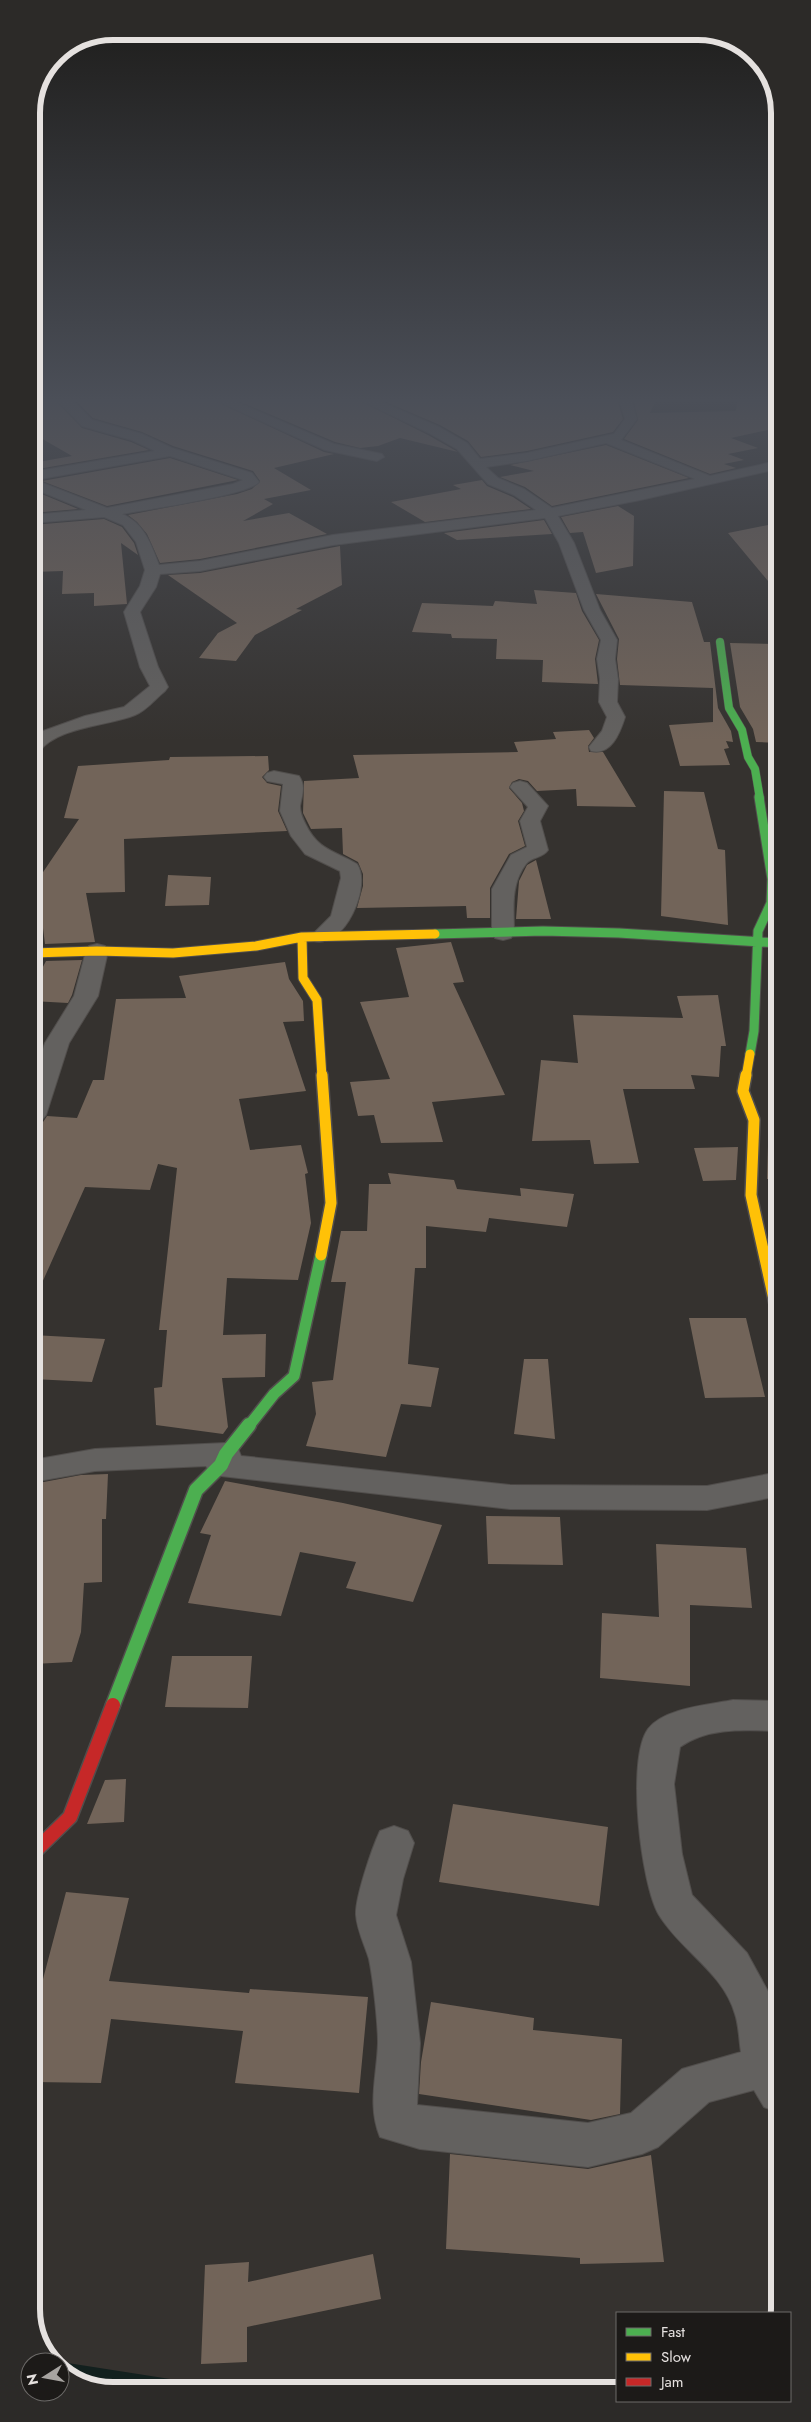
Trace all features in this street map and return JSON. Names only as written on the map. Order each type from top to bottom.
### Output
[{"type":"street","points":[[40,518],[80,515]]},
{"type":"street","points":[[40,738],[92,720],[130,711],[158,687],[149,667],[132,612],[138,599],[148,586],[153,570],[143,541],[136,532],[128,522],[110,515]]},
{"type":"street","points":[[153,570],[200,566],[333,540],[533,515]]},
{"type":"street","points":[[550,515],[564,536],[587,597],[600,627],[609,640],[606,658],[608,702],[616,717],[611,733],[598,747]]},
{"type":"street","points":[[720,642],[729,708],[742,730],[748,757],[756,770],[771,870]]},
{"type":"street","points":[[40,1846],[70,1817],[196,1490],[224,1460],[274,1394],[294,1376],[308,1318],[331,1203],[317,1000],[303,978],[312,937],[341,918],[352,878],[350,868],[311,850],[302,840],[290,812],[295,790],[292,780],[274,776]]},
{"type":"street","points":[[503,932],[503,889],[518,859],[538,850],[530,821],[538,806],[520,787]]},
{"type":"street","points":[[771,903],[758,931],[754,1031],[743,1091],[754,1120],[751,1195],[771,1280]]},
{"type":"street","points":[[40,953],[97,951],[173,953],[256,946],[312,937],[543,931],[619,933],[771,942]]},
{"type":"street","points":[[40,1094],[57,1043],[86,996],[97,951]]},
{"type":"street","points":[[40,1470],[95,1460],[224,1460],[510,1497],[707,1498],[771,1486]]},
{"type":"street","points":[[771,1716],[733,1716],[684,1724],[662,1739],[655,1784],[662,1854],[673,1902],[682,1916],[732,1966],[756,2010],[771,2061]]},
{"type":"street","points":[[394,1843],[383,1879],[376,1915],[390,1962],[399,2043],[394,2098],[396,2122],[420,2127],[588,2145],[642,2132],[697,2084],[771,2075]]},
{"type":"building","points":[[128,515],[254,515],[243,521],[277,515],[293,515],[327,534],[200,559],[160,563],[147,534]]},
{"type":"building","points":[[413,515],[482,515],[425,522]]},
{"type":"building","points":[[571,515],[634,516],[633,566],[596,573],[583,532],[570,533],[561,517]]},
{"type":"building","points":[[104,519],[122,527],[134,543],[138,555],[121,543],[127,604],[94,606],[94,593],[62,594],[63,571],[40,572],[40,524]]},
{"type":"building","points":[[544,520],[552,534],[457,540],[444,533]]},
{"type":"building","points":[[771,524],[771,585],[728,533]]},
{"type":"building","points":[[340,546],[342,585],[296,609],[302,610],[255,635],[236,661],[199,658],[218,633],[237,623],[168,575],[200,573]]},
{"type":"building","points":[[534,590],[576,593],[582,611],[599,640],[595,659],[598,684],[542,682],[543,660],[496,659],[497,639],[452,638],[451,634],[412,632],[422,603],[493,606],[495,601],[537,604]]},
{"type":"building","points":[[596,594],[692,602],[704,642],[710,642],[718,708],[731,731],[733,742],[726,741],[729,748],[724,749],[730,765],[680,766],[669,725],[713,722],[713,688],[620,685],[617,659],[619,639]]},
{"type":"building","points":[[730,643],[771,644],[771,743],[756,742],[753,729],[740,707]]},
{"type":"building","points":[[589,730],[594,738],[588,746],[589,752],[603,752],[636,807],[577,806],[576,789],[537,791],[528,781],[519,779],[512,782],[509,788],[522,803],[524,811],[518,821],[525,846],[509,854],[490,888],[490,918],[467,918],[466,906],[357,908],[363,886],[363,874],[358,862],[343,854],[342,828],[311,829],[303,813],[304,781],[359,778],[353,755],[518,752],[514,742],[556,739],[553,732]]},
{"type":"building","points":[[268,756],[269,770],[262,777],[267,783],[281,786],[278,811],[287,831],[124,839],[125,892],[86,893],[95,942],[45,944],[40,905],[40,877],[79,819],[64,818],[78,766],[169,760],[170,757]]},
{"type":"building","points":[[664,791],[704,792],[718,849],[725,850],[728,925],[661,916]]},
{"type":"building","points":[[536,860],[551,919],[516,919],[519,881],[527,865]]},
{"type":"building","points":[[168,875],[211,877],[209,905],[165,906]]},
{"type":"building","points":[[451,942],[464,982],[453,983],[505,1095],[432,1102],[443,1142],[381,1143],[374,1115],[358,1116],[350,1082],[390,1079],[360,1002],[409,997],[396,948]]},
{"type":"building","points":[[82,960],[68,1003],[40,1001],[40,973],[46,961]]},
{"type":"building","points":[[285,962],[289,979],[303,1001],[304,1021],[283,1022],[306,1091],[239,1099],[250,1150],[301,1145],[308,1173],[305,1174],[311,1223],[298,1280],[227,1278],[223,1335],[266,1334],[265,1377],[222,1378],[228,1427],[223,1434],[156,1425],[154,1388],[162,1387],[167,1330],[159,1330],[177,1168],[158,1164],[150,1190],[85,1187],[40,1287],[40,1123],[47,1116],[77,1118],[93,1080],[104,1080],[116,999],[186,998],[179,976]]},
{"type":"building","points":[[718,995],[726,1046],[721,1046],[719,1077],[691,1075],[695,1089],[623,1089],[639,1163],[594,1164],[590,1140],[532,1141],[541,1060],[578,1063],[573,1015],[683,1018],[677,996]]},
{"type":"building","points":[[768,1146],[771,1146],[771,1179],[767,1179]]},
{"type":"building","points":[[738,1147],[736,1180],[703,1181],[694,1148]]},
{"type":"building","points":[[388,1173],[454,1180],[457,1189],[521,1196],[520,1188],[574,1194],[567,1227],[489,1218],[486,1232],[426,1226],[426,1268],[415,1268],[408,1364],[439,1368],[431,1407],[401,1404],[386,1457],[306,1446],[316,1414],[312,1382],[333,1380],[346,1282],[331,1282],[341,1231],[367,1231],[369,1184],[391,1184]]},
{"type":"building","points":[[689,1318],[746,1318],[765,1397],[705,1398]]},
{"type":"building","points":[[40,1335],[105,1339],[92,1382],[40,1379]]},
{"type":"building","points":[[524,1359],[548,1359],[555,1439],[514,1434]]},
{"type":"building","points":[[108,1474],[106,1519],[102,1519],[102,1582],[84,1583],[81,1632],[72,1662],[40,1664],[40,1483],[81,1475]]},
{"type":"building","points":[[225,1481],[343,1503],[442,1525],[413,1602],[346,1588],[356,1562],[300,1552],[281,1616],[188,1603],[211,1535],[200,1533]]},
{"type":"building","points":[[486,1516],[560,1517],[563,1565],[488,1564]]},
{"type":"building","points":[[656,1544],[746,1548],[752,1608],[690,1605],[690,1686],[600,1678],[602,1613],[659,1617]]},
{"type":"building","points":[[172,1656],[252,1656],[248,1708],[165,1707]]},
{"type":"building","points":[[126,1779],[124,1822],[87,1824],[105,1780]]},
{"type":"building","points":[[453,1804],[608,1827],[599,1906],[439,1882]]},
{"type":"building","points":[[66,1892],[129,1898],[109,1981],[249,1993],[250,1989],[368,1997],[359,2093],[235,2083],[243,2031],[111,2019],[101,2083],[40,2082],[40,1990]]},
{"type":"building","points":[[431,2002],[534,2018],[533,2030],[622,2039],[620,2114],[591,2120],[419,2094],[421,2062]]},
{"type":"building","points":[[450,2154],[588,2169],[651,2155],[664,2262],[580,2264],[580,2258],[446,2249]]},
{"type":"building","points":[[373,2254],[381,2299],[247,2327],[247,2362],[201,2364],[205,2265],[249,2262],[248,2282]]},
{"type":"waterway","points":[[79,2373],[137,2382]]},
{"type":"traffic: fast","points":[[720,642],[729,708],[742,730],[748,757],[755,769],[771,873]]},
{"type":"traffic: fast","points":[[750,1054],[754,1031],[758,931],[771,903]]},
{"type":"traffic: fast","points":[[435,934],[543,931],[619,933],[771,943]]},
{"type":"traffic: fast","points":[[113,1705],[196,1490],[221,1465],[226,1454],[274,1394],[294,1376],[321,1255]]},
{"type":"traffic: slow","points":[[40,953],[97,951],[173,953],[256,946],[302,937],[435,934]]},
{"type":"traffic: slow","points":[[302,937],[303,978],[317,1000],[331,1203],[321,1255]]},
{"type":"traffic: slow","points":[[750,1054],[743,1091],[754,1120],[751,1195],[771,1286]]},
{"type":"traffic: jam","points":[[40,1846],[70,1817],[113,1705]]}]
